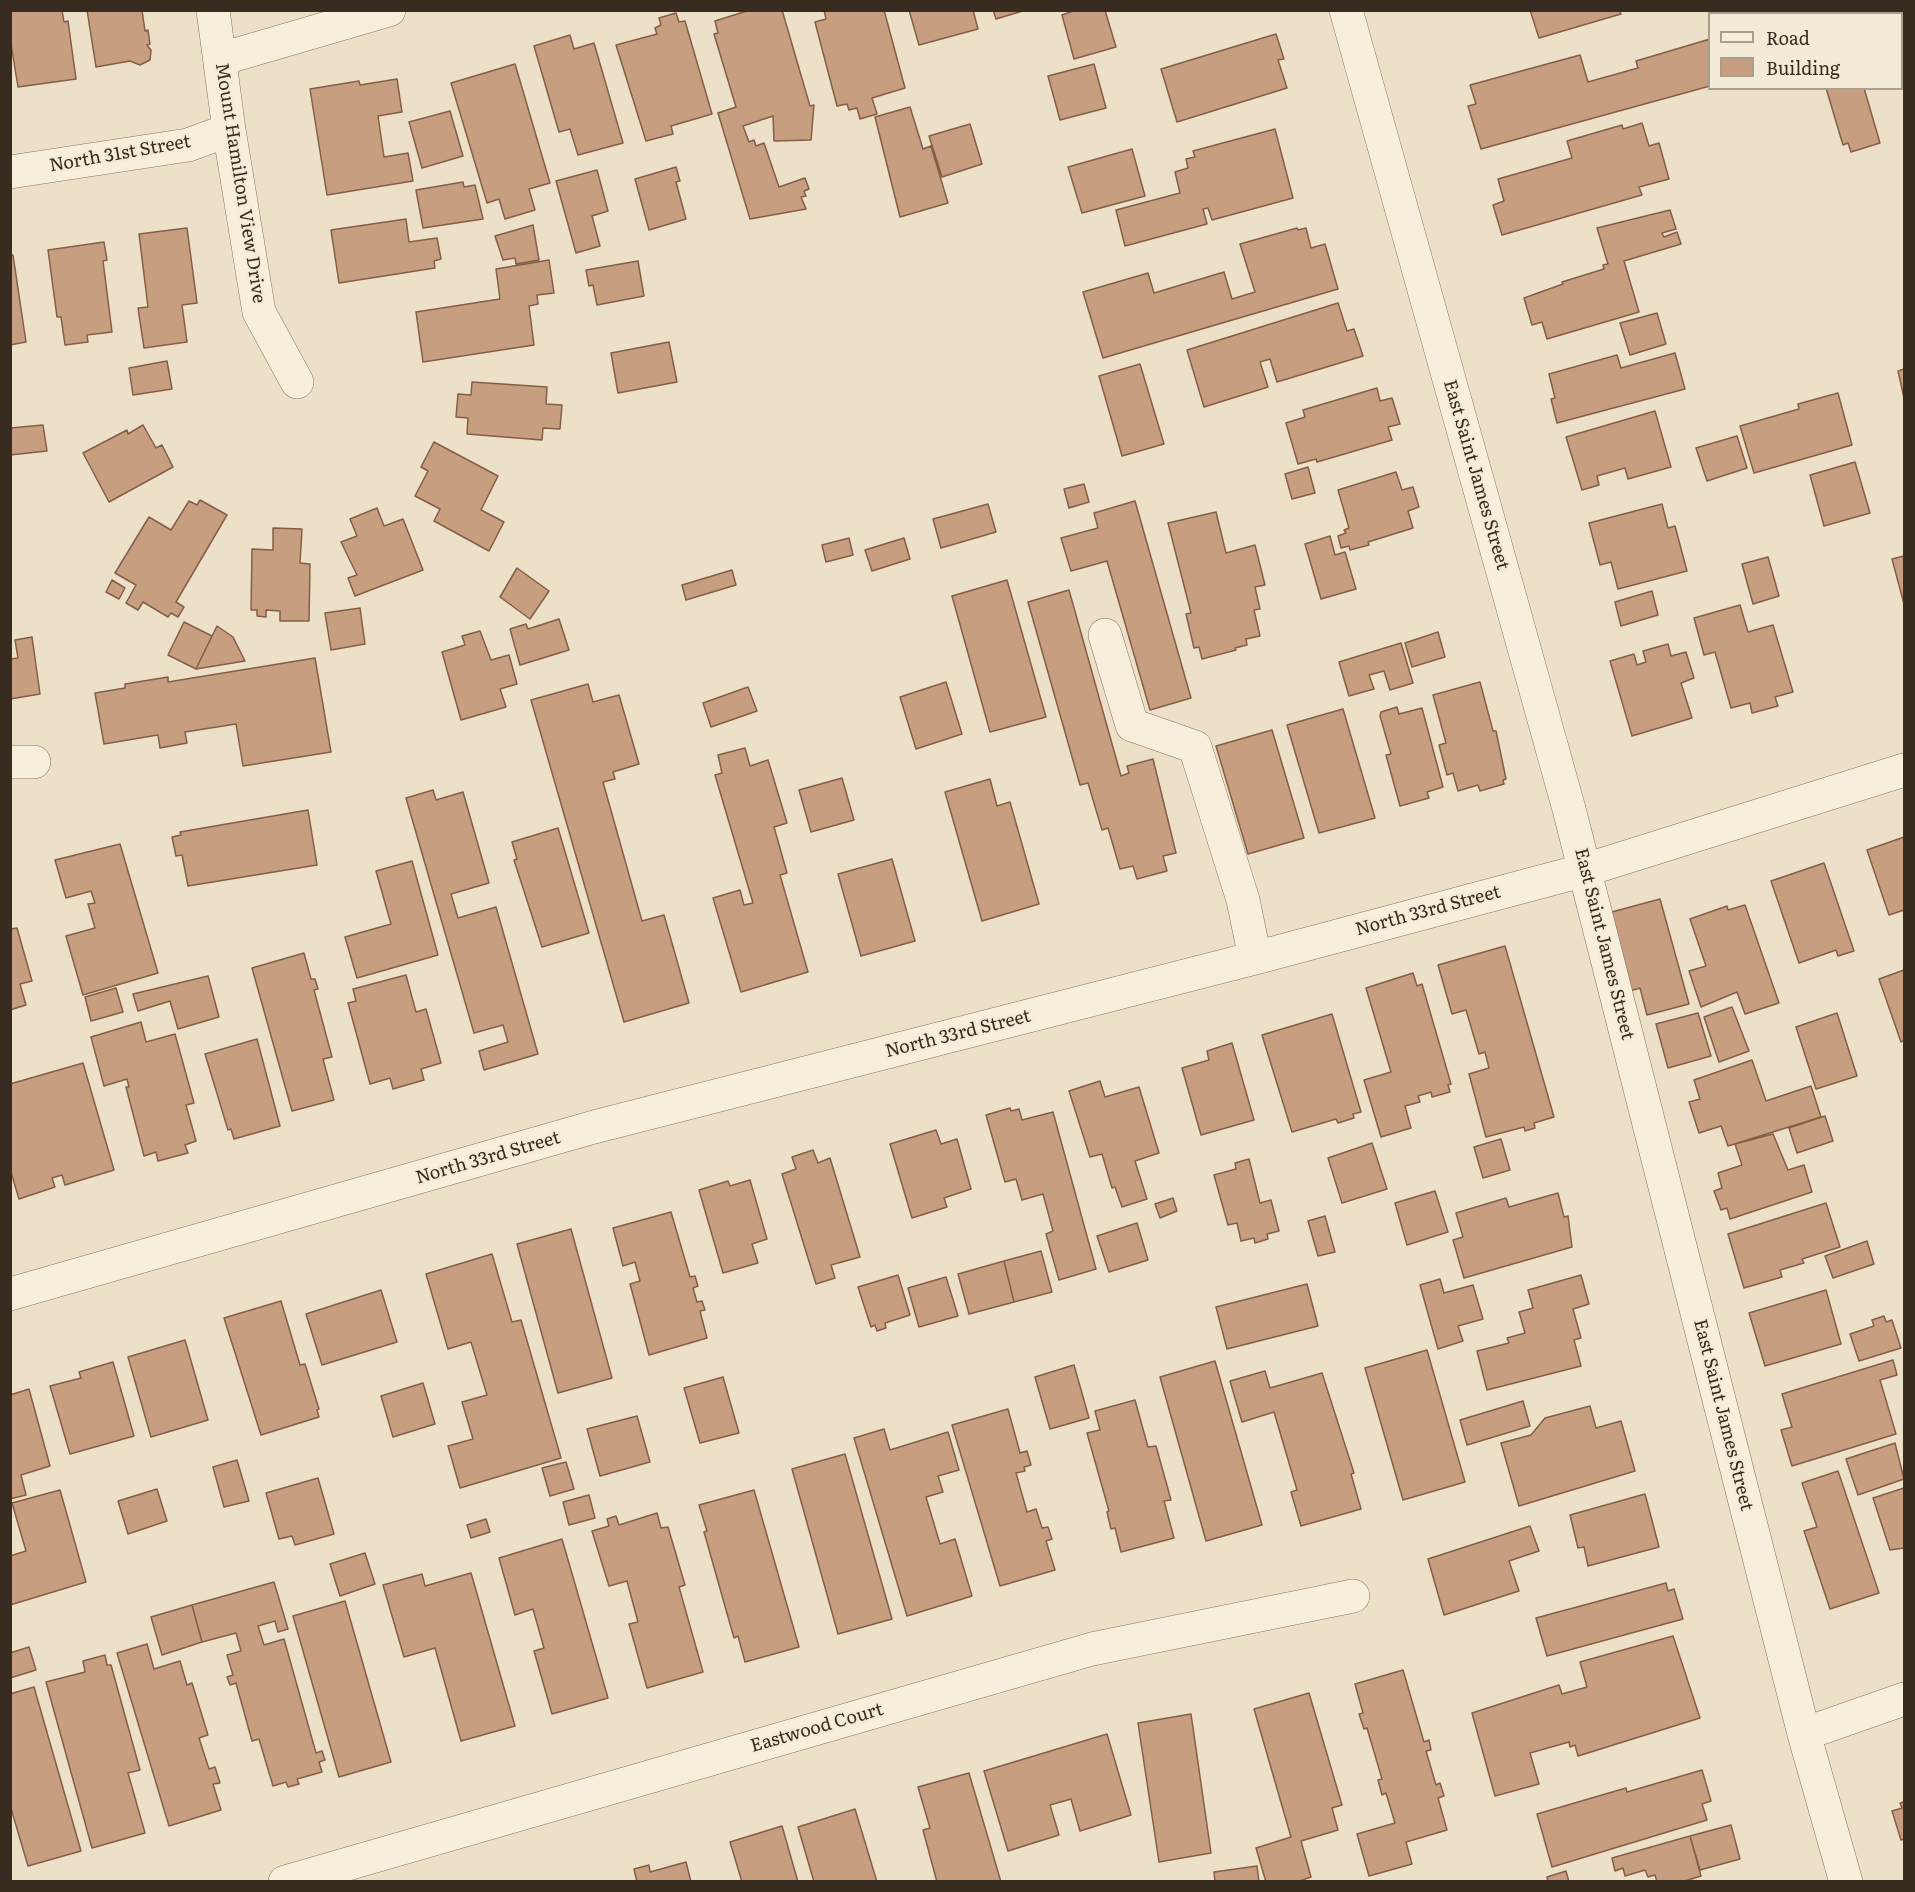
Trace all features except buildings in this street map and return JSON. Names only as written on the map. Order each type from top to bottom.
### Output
[{"type":"street","name":"Mount Hamilton View Drive","points":[[213,10],[229,130],[259,312],[297,382]]},
{"type":"street","points":[[221,58],[389,10]]},
{"type":"street","name":"East Saint James Street","points":[[1346,10],[1585,870],[1804,1734],[1846,1881]]},
{"type":"street","name":"North 31st Street","points":[[10,172],[188,145],[229,130]]},
{"type":"street","points":[[1105,635],[1132,725],[1195,747],[1243,900],[1255,958]]},
{"type":"street","name":"North 33rd Street","points":[[10,1294],[594,1127],[1255,958],[1585,870],[1905,770]]},
{"type":"street","name":"Eastwood Court","points":[[285,1881],[1092,1649],[1353,1596]]},
{"type":"street","points":[[1804,1734],[1905,1700]]}]
